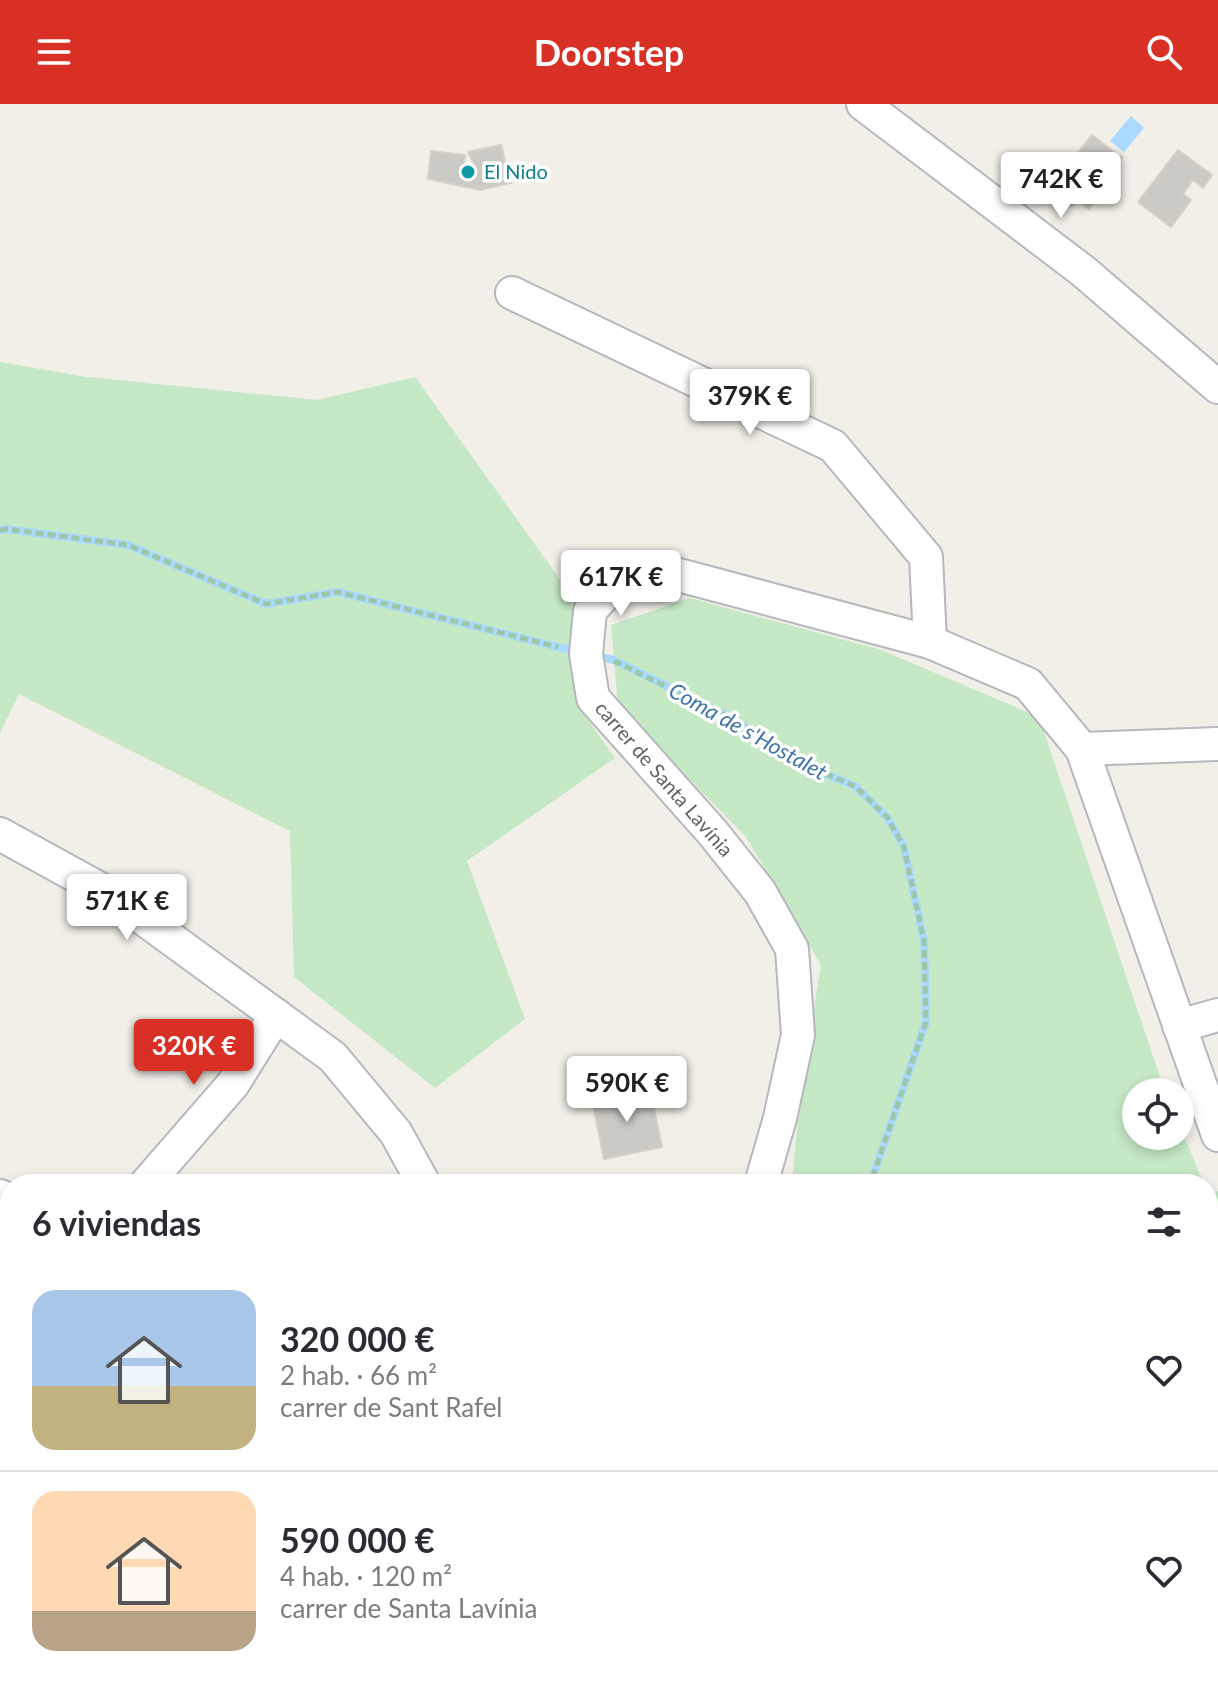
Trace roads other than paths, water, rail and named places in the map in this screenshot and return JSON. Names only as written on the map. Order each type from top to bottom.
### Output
[{"type":"street","points":[[863,104],[1083,271],[1218,387]]},
{"type":"street","points":[[512,293],[833,446],[926,557],[930,642]]},
{"type":"street","name":"carrer de Santa Lavínia","points":[[764,1174],[798,1035],[792,949],[760,892],[713,833],[593,698],[586,654],[590,611],[613,585],[675,574],[930,642],[1028,684],[1082,749]]},
{"type":"street","points":[[1218,744],[1082,749],[1218,1135]]},
{"type":"street","points":[[0,834],[111,895],[333,1057],[396,1133],[419,1174]]},
{"type":"street","points":[[155,1174],[233,1084],[276,1015]]},
{"type":"street","points":[[1179,1026],[1218,1015]]},
{"type":"water","points":[[1131,116],[1144,128],[1124,152],[1110,141]]},
{"type":"waterway","name":"Coma de s'Hostalet","points":[[0,530],[128,545],[266,604],[338,592],[578,652]]},
{"type":"waterway","name":"Coma de s'Hostalet","points":[[595,656],[614,660],[729,717],[811,768],[855,786],[887,817],[904,847],[924,941],[926,1022],[874,1174]]},
{"type":"place","name":"El Nido","points":[[468,172]]}]
